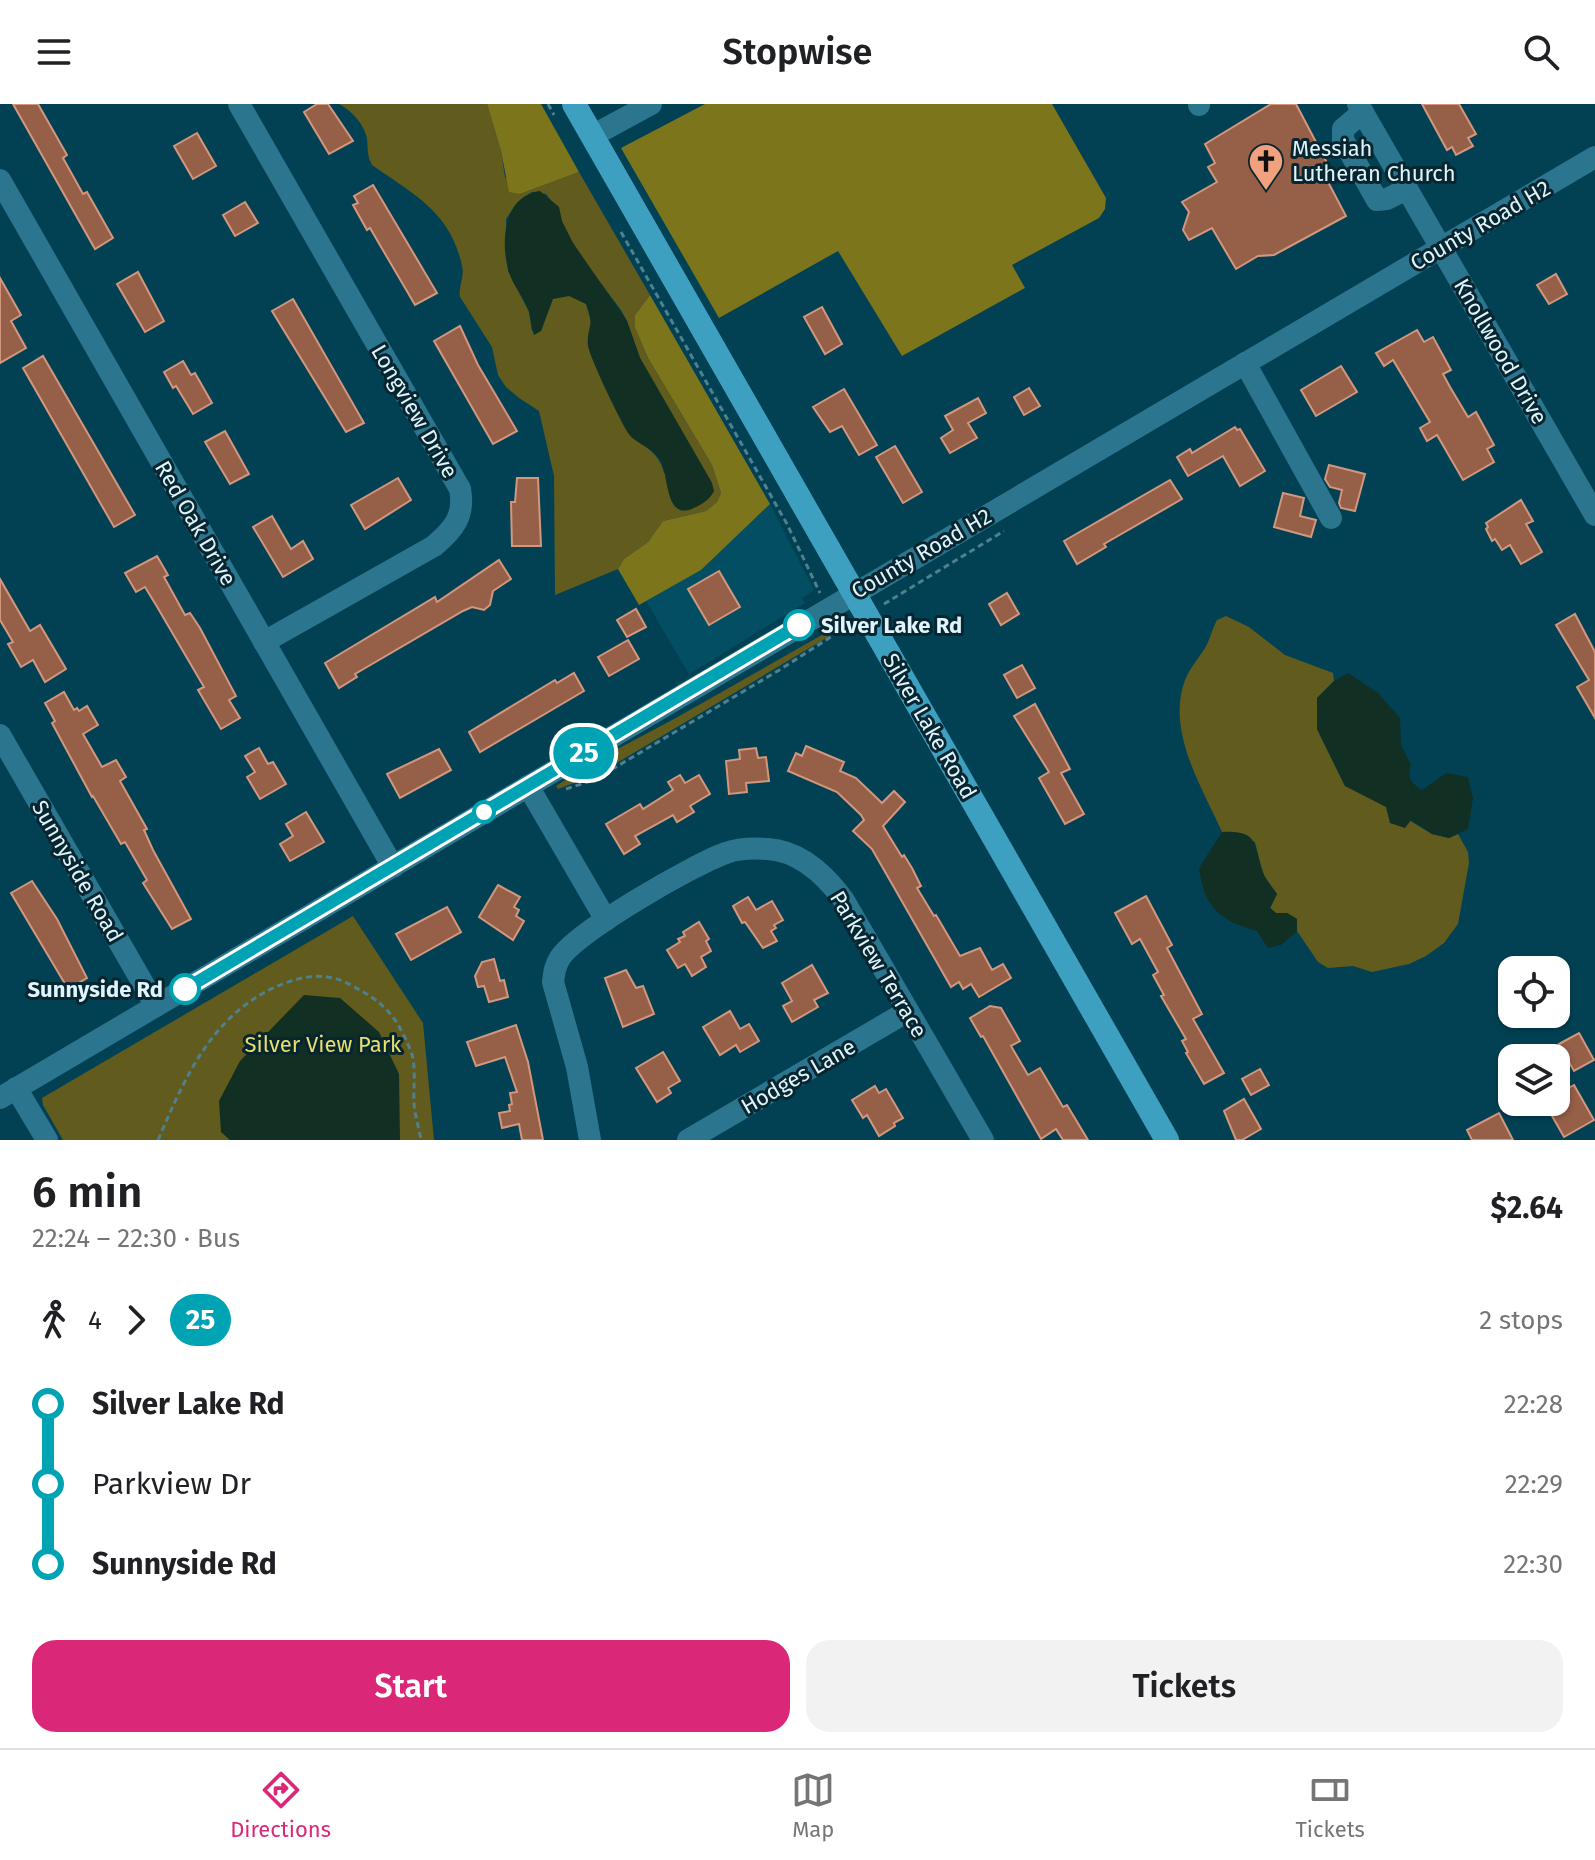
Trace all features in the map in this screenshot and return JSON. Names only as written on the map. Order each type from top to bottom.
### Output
[{"type":"main road","name":"Silver Lake Road","points":[[565,111],[592,136],[1167,1140]]},
{"type":"street","name":"Longview Drive","points":[[239,104],[460,489],[462,502],[455,527],[434,546],[264,642]]},
{"type":"street","points":[[592,136],[651,104]]},
{"type":"street","points":[[1361,108],[1343,129],[1343,140],[1377,200],[1387,199],[1407,189]]},
{"type":"street","name":"Knollwood Drive","points":[[1361,108],[1595,515]]},
{"type":"street","name":"County Road H2","points":[[8,1093],[1595,157]]},
{"type":"street","name":"Red Oak Drive","points":[[0,180],[393,867]]},
{"type":"street","points":[[1245,363],[1331,518]]},
{"type":"street","name":"Sunnyside Road","points":[[2,745],[156,1006]]},
{"type":"street","points":[[528,786],[606,920]]},
{"type":"street","name":"Parkview Terrace","points":[[590,1140],[574,1056],[556,996],[554,970],[559,958],[578,939],[606,920],[705,862],[746,848],[773,849],[796,857],[827,879],[843,899],[983,1140]]},
{"type":"street","name":"Hodges Lane","points":[[688,1140],[908,1011]]},
{"type":"street","points":[[8,1093],[47,1140]]},
{"type":"path","points":[[548,104],[565,111]]},
{"type":"path","points":[[618,226],[787,524],[816,586],[843,629],[1016,524]]},
{"type":"path","points":[[158,1140],[181,1086],[218,1028],[235,1010],[262,993],[303,976],[337,978],[378,999],[397,1022],[412,1053],[415,1109],[421,1140]]},
{"type":"shaded area","points":[[487,104],[541,104],[579,172],[520,194],[509,192]]},
{"type":"shaded area","points":[[705,104],[1052,104],[1106,198],[1105,209],[1099,218],[1012,265],[1025,288],[902,356],[838,251],[719,318],[621,148]]},
{"type":"shaded area","points":[[540,191],[559,207],[573,243],[627,321],[640,358],[712,483],[712,494],[696,507],[686,510],[674,505],[660,460],[633,438],[624,426],[590,353],[590,317],[586,304],[569,296],[553,299],[541,331],[534,335],[529,311],[509,272],[505,235],[507,222],[518,202]]},
{"type":"shaded area","points":[[650,295],[770,504],[701,570],[639,605],[618,569],[624,559],[648,542],[663,521],[706,511],[717,502],[721,493],[712,465],[648,358],[635,328],[635,315]]},
{"type":"shaded area","points":[[770,504],[814,590],[802,598],[805,603],[689,674],[646,601],[701,570]]},
{"type":"shaded area","points":[[1348,673],[1378,693],[1400,718],[1401,745],[1411,765],[1409,773],[1415,785],[1422,790],[1446,773],[1468,777],[1473,798],[1468,829],[1449,838],[1432,834],[1411,820],[1405,828],[1390,823],[1386,807],[1345,786],[1317,729],[1317,698],[1334,681]]},
{"type":"shaded area","points":[[1222,832],[1249,836],[1264,875],[1277,894],[1270,908],[1297,919],[1297,931],[1281,945],[1268,948],[1257,931],[1224,917],[1205,893],[1199,868]]},
{"type":"shaded area","points":[[304,995],[340,998],[379,1032],[399,1074],[400,1140],[230,1140],[221,1132],[219,1101],[240,1061]]},
{"type":"green space","points":[[339,104],[487,104],[505,177],[520,194],[579,172],[650,295],[635,315],[635,328],[648,358],[712,465],[721,493],[717,502],[706,511],[663,521],[648,542],[624,559],[618,569],[555,595],[554,476],[539,411],[506,387],[498,375],[492,347],[460,297],[463,270],[449,232],[440,218],[416,195],[372,165],[363,128]],"holes":[[[532,192],[546,194],[578,252],[621,310],[640,358],[712,483],[664,473],[657,458],[622,422],[589,335],[592,326],[586,304],[570,296],[552,299],[541,331],[532,331],[529,312],[508,271],[506,219],[517,203]]]},
{"type":"green space","points":[[1226,616],[1249,627],[1285,655],[1333,673],[1334,681],[1317,698],[1317,729],[1345,786],[1372,798],[1432,834],[1449,838],[1458,834],[1468,852],[1469,863],[1458,924],[1444,943],[1426,956],[1409,964],[1372,972],[1353,966],[1328,968],[1318,962],[1297,931],[1297,919],[1270,908],[1277,894],[1263,874],[1255,842],[1233,832],[1222,832],[1196,778],[1183,739],[1180,699],[1185,680],[1207,645],[1217,620]]},
{"type":"green space","points":[[836,627],[838,631],[600,773],[558,789],[556,786],[595,761]]},
{"type":"green space","name":"Silver View Park","points":[[353,916],[423,1023],[434,1140],[63,1140],[42,1098]]},
{"type":"building","points":[[13,104],[38,104],[67,155],[63,158],[83,194],[87,192],[113,238],[95,249]]},
{"type":"building","points":[[317,104],[328,104],[353,141],[329,154],[304,112]]},
{"type":"building","name":"Messiah Lutheran Church","points":[[1271,104],[1296,104],[1327,163],[1322,166],[1330,179],[1327,180],[1346,216],[1274,255],[1258,256],[1236,269],[1212,228],[1189,240],[1183,230],[1189,212],[1182,202],[1217,182],[1208,167],[1215,163],[1205,144]]},
{"type":"building","points":[[1422,104],[1459,104],[1476,134],[1468,138],[1473,146],[1456,155],[1452,147],[1447,150]]},
{"type":"building","points":[[197,133],[216,166],[193,179],[174,146]]},
{"type":"building","points":[[373,185],[437,293],[415,305],[353,205],[358,203],[354,196]]},
{"type":"building","points":[[245,202],[258,223],[235,236],[223,215]]},
{"type":"building","points":[[138,272],[164,321],[145,332],[117,284]]},
{"type":"building","points":[[1556,274],[1567,294],[1549,304],[1537,285]]},
{"type":"building","points":[[0,278],[21,315],[11,321],[26,348],[0,363]]},
{"type":"building","points":[[293,299],[364,423],[346,432],[272,311]]},
{"type":"building","points":[[822,307],[842,344],[825,354],[804,317]]},
{"type":"building","points":[[460,326],[478,365],[517,431],[493,444],[434,341]]},
{"type":"building","points":[[1417,330],[1424,342],[1433,337],[1451,370],[1443,374],[1450,387],[1468,417],[1476,412],[1494,445],[1487,449],[1494,462],[1463,480],[1437,435],[1427,441],[1420,428],[1430,422],[1393,360],[1384,366],[1376,353]]},
{"type":"building","points":[[43,356],[135,515],[114,527],[23,368]]},
{"type":"building","points":[[183,361],[191,375],[195,373],[212,403],[193,414],[164,372]]},
{"type":"building","points":[[1341,366],[1357,392],[1316,416],[1301,390]]},
{"type":"building","points":[[1029,388],[1040,406],[1024,415],[1014,397]]},
{"type":"building","points":[[844,389],[877,445],[859,455],[842,426],[830,432],[813,407]]},
{"type":"building","points":[[978,398],[986,413],[968,423],[977,438],[950,453],[941,438],[953,430],[945,416]]},
{"type":"building","points":[[1235,427],[1240,429],[1265,471],[1240,486],[1223,456],[1188,476],[1177,457],[1190,449],[1192,453]]},
{"type":"building","points":[[225,431],[249,474],[230,484],[205,442]]},
{"type":"building","points":[[895,446],[922,492],[903,503],[876,457]]},
{"type":"building","points":[[1329,465],[1365,474],[1355,511],[1341,508],[1342,490],[1330,487],[1325,479]]},
{"type":"building","points":[[398,478],[411,500],[365,529],[351,505]]},
{"type":"building","points":[[517,478],[538,478],[541,546],[512,546],[511,502],[515,502]]},
{"type":"building","points":[[1170,480],[1182,499],[1104,544],[1106,547],[1077,564],[1064,541]]},
{"type":"building","points":[[1283,493],[1304,498],[1300,516],[1316,520],[1311,537],[1274,527]]},
{"type":"building","points":[[1521,500],[1533,521],[1526,524],[1542,552],[1521,564],[1510,545],[1502,550],[1495,539],[1492,541],[1486,523]]},
{"type":"building","points":[[272,516],[291,549],[303,541],[313,559],[283,577],[253,527]]},
{"type":"building","points":[[157,556],[168,575],[164,577],[185,615],[190,613],[200,628],[236,696],[229,700],[240,718],[221,729],[198,690],[204,687],[145,587],[136,592],[125,573]]},
{"type":"building","points":[[499,560],[511,579],[493,591],[490,605],[484,610],[472,607],[463,611],[355,674],[357,677],[339,688],[325,663],[435,597],[437,602]]},
{"type":"building","points":[[719,571],[740,607],[709,625],[688,589]]},
{"type":"building","points":[[0,579],[30,631],[40,625],[66,669],[45,682],[33,660],[21,667],[8,644],[13,642],[0,620]]},
{"type":"building","points":[[1007,593],[1019,614],[1001,625],[989,604]]},
{"type":"building","points":[[636,609],[646,627],[627,637],[617,620]]},
{"type":"building","points":[[1575,614],[1595,652],[1595,718],[1577,687],[1589,680],[1556,625]]},
{"type":"building","points":[[628,640],[639,659],[609,676],[598,657]]},
{"type":"building","points":[[1022,665],[1035,688],[1017,698],[1004,675]]},
{"type":"building","points":[[574,673],[584,691],[480,752],[469,732],[555,680],[557,683]]},
{"type":"building","points":[[64,692],[74,710],[77,708],[79,711],[87,706],[98,725],[83,734],[102,767],[116,760],[126,777],[120,781],[191,919],[172,929],[143,883],[147,880],[125,842],[121,844],[92,797],[52,723],[55,721],[45,703]]},
{"type":"building","points":[[1035,704],[1070,769],[1061,773],[1084,814],[1065,824],[1039,778],[1049,772],[1014,716]]},
{"type":"building","points":[[806,746],[844,762],[840,771],[856,778],[882,803],[894,791],[905,802],[883,826],[912,868],[921,886],[917,888],[960,956],[980,948],[992,970],[1003,964],[1011,978],[979,997],[971,984],[963,989],[959,982],[951,987],[872,849],[853,831],[864,820],[861,815],[837,792],[788,771],[796,753],[802,756]]},
{"type":"building","points":[[259,748],[268,764],[273,762],[286,784],[260,799],[247,777],[255,772],[245,756]]},
{"type":"building","points":[[756,748],[758,758],[766,757],[769,781],[746,783],[747,792],[729,794],[726,761],[740,759],[739,750]]},
{"type":"building","points":[[439,749],[451,770],[400,798],[387,774]]},
{"type":"building","points":[[680,775],[685,783],[699,775],[710,794],[690,806],[694,812],[677,822],[673,815],[635,836],[640,844],[624,854],[606,824],[640,804],[643,809],[673,790],[668,782]]},
{"type":"building","points":[[306,812],[324,842],[290,861],[280,844],[293,836],[286,824]]},
{"type":"building","points":[[32,881],[57,919],[87,978],[68,989],[11,893]]},
{"type":"building","points":[[498,885],[520,897],[514,907],[519,910],[516,916],[524,921],[513,940],[479,917]]},
{"type":"building","points":[[1146,896],[1172,945],[1167,948],[1202,1014],[1193,1019],[1224,1073],[1204,1084],[1186,1053],[1182,1041],[1186,1039],[1161,996],[1164,995],[1153,975],[1158,972],[1140,939],[1132,944],[1115,913]]},
{"type":"building","points":[[748,897],[756,910],[772,901],[783,920],[771,931],[777,941],[763,948],[745,922],[742,923],[733,906]]},
{"type":"building","points":[[447,907],[461,932],[411,960],[396,934]]},
{"type":"building","points":[[699,922],[709,939],[706,941],[711,951],[701,957],[706,967],[692,976],[685,964],[678,968],[667,950],[680,942],[678,939],[685,936],[683,932]]},
{"type":"building","points":[[494,959],[508,997],[489,1002],[484,986],[478,987],[475,976],[482,962]]},
{"type":"building","points":[[812,965],[828,993],[814,1000],[818,1007],[792,1022],[783,1006],[792,1001],[782,983]]},
{"type":"building","points":[[626,970],[636,988],[643,986],[654,1014],[623,1027],[605,978]]},
{"type":"building","points":[[990,1006],[1001,1008],[1020,1041],[1011,1046],[1028,1075],[1040,1068],[1063,1107],[1067,1105],[1088,1140],[1063,1140],[1056,1129],[1041,1139],[970,1018]]},
{"type":"building","points":[[730,1011],[740,1029],[749,1024],[759,1041],[740,1052],[736,1045],[720,1055],[703,1027]]},
{"type":"building","points":[[516,1025],[528,1062],[543,1140],[522,1140],[519,1124],[502,1128],[499,1113],[510,1111],[510,1093],[517,1092],[505,1057],[476,1066],[467,1042]]},
{"type":"building","points":[[1579,1033],[1594,1060],[1574,1071],[1570,1064],[1570,1044],[1559,1044]]},
{"type":"building","points":[[663,1052],[680,1081],[668,1088],[671,1093],[657,1102],[636,1068]]},
{"type":"building","points":[[1260,1069],[1269,1085],[1251,1095],[1242,1079]]},
{"type":"building","points":[[1574,1085],[1594,1120],[1564,1137],[1552,1116],[1570,1116],[1570,1087]]},
{"type":"building","points":[[875,1086],[879,1093],[886,1089],[903,1118],[879,1136],[867,1115],[863,1118],[852,1100]]},
{"type":"building","points":[[1244,1099],[1261,1129],[1242,1140],[1236,1140],[1224,1111]]},
{"type":"building","points":[[1498,1114],[1513,1140],[1472,1140],[1467,1130]]},
{"type":"bus line","name":"25","points":[[185,989],[799,625]]},
{"type":"place","name":"Messiah Lutheran Church","points":[[1266,192]]},
{"type":"place","name":"Silver Lake Rd","points":[[799,625]]},
{"type":"place","name":"Sunnyside Rd","points":[[185,989]]}]
